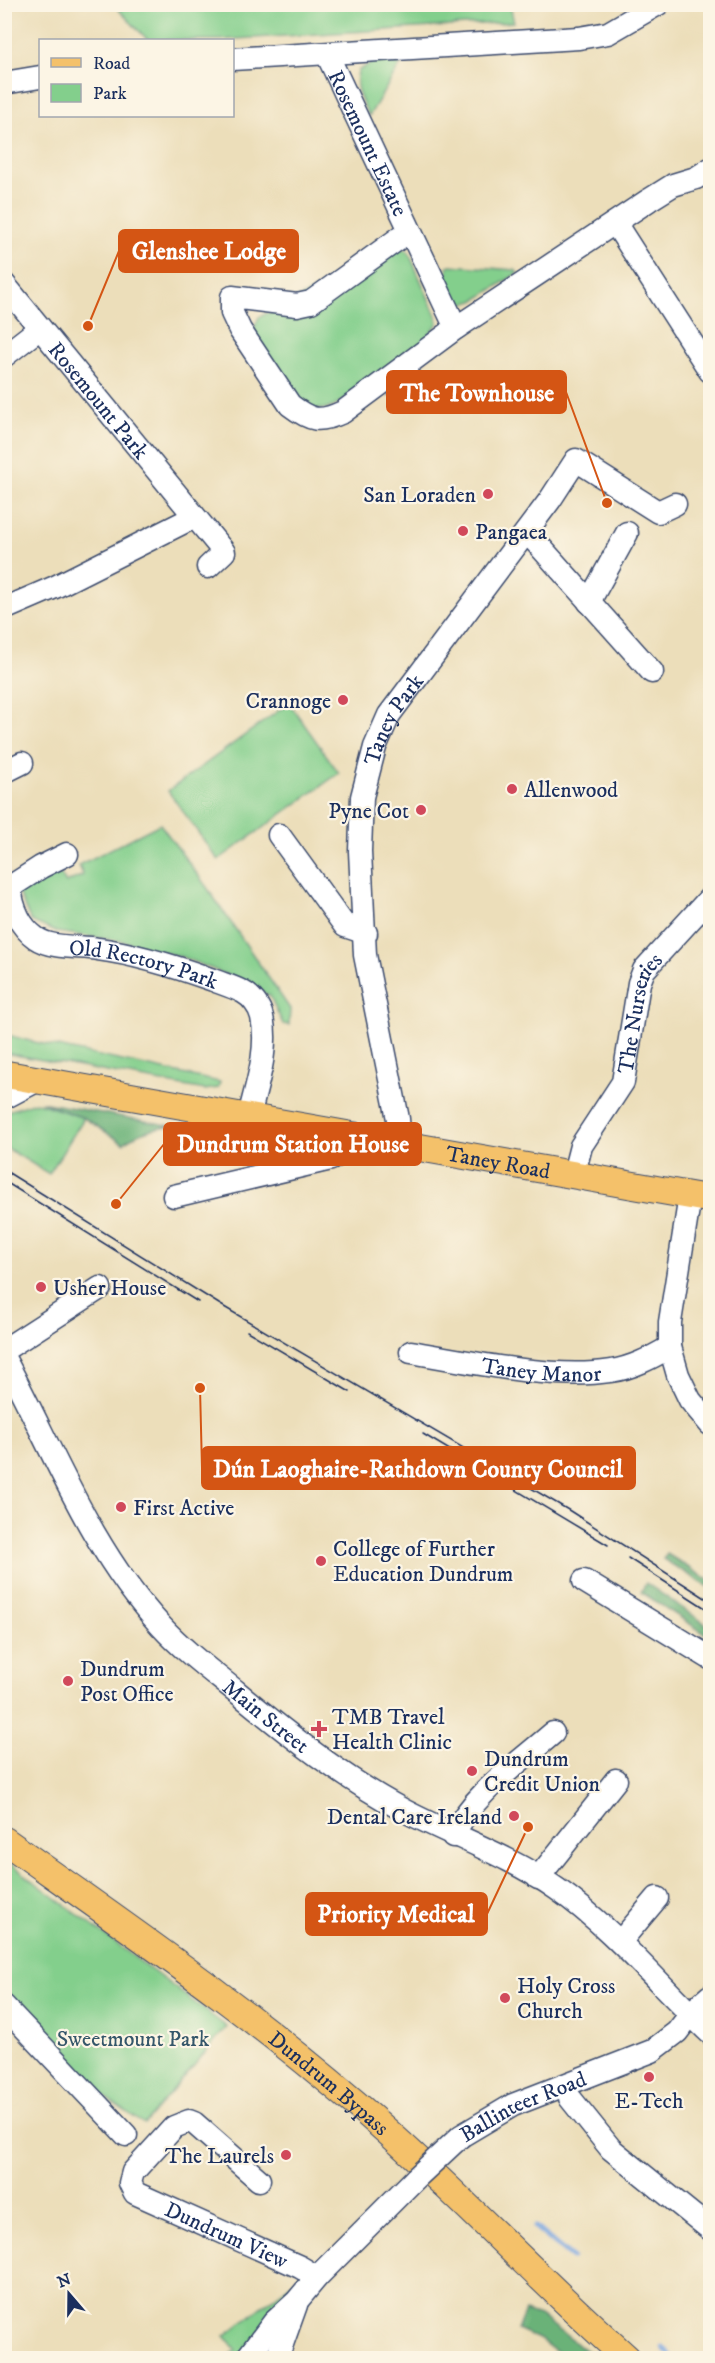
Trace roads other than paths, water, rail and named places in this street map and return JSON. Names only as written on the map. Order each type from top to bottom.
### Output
[{"type":"main road","name":"Taney Road","points":[[4,1074],[700,1197]]},
{"type":"main road","name":"Dundrum Bypass","points":[[4,1840],[172,1960],[256,2024],[371,2118],[627,2358]]},
{"type":"street","name":"Rosemount Estate","points":[[234,59],[579,38],[608,33],[658,4]]},
{"type":"street","name":"Rosemount Estate","points":[[327,54],[456,328]]},
{"type":"street","points":[[7,76],[39,77]]},
{"type":"street","name":"Rosemount Estate","points":[[409,231],[310,302],[297,305],[232,297],[232,313],[240,330],[290,405],[313,420],[327,420],[343,412],[456,328],[615,223],[673,185],[696,178],[711,169]]},
{"type":"street","points":[[615,223],[711,371]]},
{"type":"street","name":"Rosemount Park","points":[[4,284],[224,552],[208,567]]},
{"type":"street","points":[[4,356],[40,328]]},
{"type":"street","name":"Taney Park","points":[[400,1143],[398,1119],[365,955],[366,933],[360,851],[362,797],[375,747],[389,715],[527,532],[576,460],[658,512],[675,504]]},
{"type":"street","points":[[4,609],[55,587],[194,517]]},
{"type":"street","points":[[527,532],[652,672]]},
{"type":"street","points":[[590,602],[627,533]]},
{"type":"street","points":[[279,835],[345,926],[366,933]]},
{"type":"street","name":"Old Rectory Park","points":[[67,854],[31,872],[10,887],[11,900],[24,927],[38,940],[100,949],[146,959],[194,973],[244,992],[255,1002],[261,1015],[264,1037],[261,1067],[249,1116]]},
{"type":"street","name":"The Nurseries","points":[[574,1173],[581,1146],[623,1082],[639,982],[644,970],[711,898]]},
{"type":"street","points":[[4,1098],[40,1079]]},
{"type":"street","points":[[174,1196],[331,1159],[339,1156],[345,1150],[350,1134]]},
{"type":"street","points":[[700,1197],[670,1322],[670,1347],[678,1375],[690,1400],[711,1424]]},
{"type":"street","points":[[4,1350],[100,1288]]},
{"type":"street","name":"Taney Manor","points":[[411,1352],[492,1365],[569,1373],[611,1371],[633,1366],[670,1347]]},
{"type":"street","name":"Main Street","points":[[4,1358],[107,1557],[137,1598],[171,1636],[315,1755],[368,1790],[453,1836],[515,1864],[576,1903],[620,1942],[711,2033]]},
{"type":"street","points":[[584,1581],[711,1659]]},
{"type":"street","points":[[453,1836],[462,1818],[476,1802],[553,1733]]},
{"type":"street","points":[[538,1878],[616,1780]]},
{"type":"street","points":[[620,1942],[657,1898]]},
{"type":"street","name":"Ballinteer Road","points":[[247,2358],[274,2322],[297,2301],[317,2277],[461,2136],[513,2105],[652,2051],[677,2032],[691,2014],[711,1996]]},
{"type":"street","points":[[4,2006],[126,2135]]},
{"type":"street","points":[[570,2098],[611,2149],[711,2229]]},
{"type":"street","name":"Dundrum View","points":[[259,2180],[189,2121],[174,2127],[133,2172],[130,2183],[135,2193],[300,2267],[317,2277]]},
{"type":"street","name":"Ballinteer Road","points":[[277,2358],[297,2301]]},
{"type":"waterway","points":[[535,2227],[572,2258]]},
{"type":"waterway","points":[[663,2347],[673,2358]]},
{"type":"tram line","points":[[4,1170],[219,1304],[570,1511],[710,1601]]},
{"type":"tram line","points":[[4,1181],[198,1302]]},
{"type":"tram line","points":[[247,1331],[350,1392]]},
{"type":"tram line","points":[[423,1434],[608,1545]]},
{"type":"tram line","points":[[628,1558],[710,1611]]},
{"type":"place","name":"Glenshee Lodge","points":[[88,326]]},
{"type":"place","name":"San Loraden","points":[[488,494]]},
{"type":"place","name":"The Townhouse","points":[[607,503]]},
{"type":"place","name":"Pangaea","points":[[463,531]]},
{"type":"place","name":"Crannoge","points":[[343,700]]},
{"type":"place","name":"Allenwood","points":[[512,789]]},
{"type":"place","name":"Pyne Cot","points":[[421,810]]},
{"type":"place","name":"Dundrum Station House","points":[[116,1204]]},
{"type":"place","name":"Usher House","points":[[41,1287]]},
{"type":"place","name":"Dún Laoghaire-Rathdown County Council","points":[[200,1388]]},
{"type":"place","name":"First Active","points":[[121,1507]]},
{"type":"place","name":"College of Further Education Dundrum","points":[[321,1561]]},
{"type":"place","name":"Dundrum Post Office","points":[[68,1681]]},
{"type":"place","name":"TMB Travel Health Clinic","points":[[319,1729]]},
{"type":"place","name":"Dundrum Credit Union","points":[[472,1771]]},
{"type":"place","name":"Dental Care Ireland","points":[[514,1816]]},
{"type":"place","name":"Priority Medical","points":[[528,1827]]},
{"type":"place","name":"Holy Cross Church","points":[[505,1998]]},
{"type":"place","name":"E-Tech","points":[[649,2077]]},
{"type":"place","name":"The Laurels","points":[[286,2155]]},
{"type":"park label","name":"Sweetmount Park","points":[[133,2038]]}]
